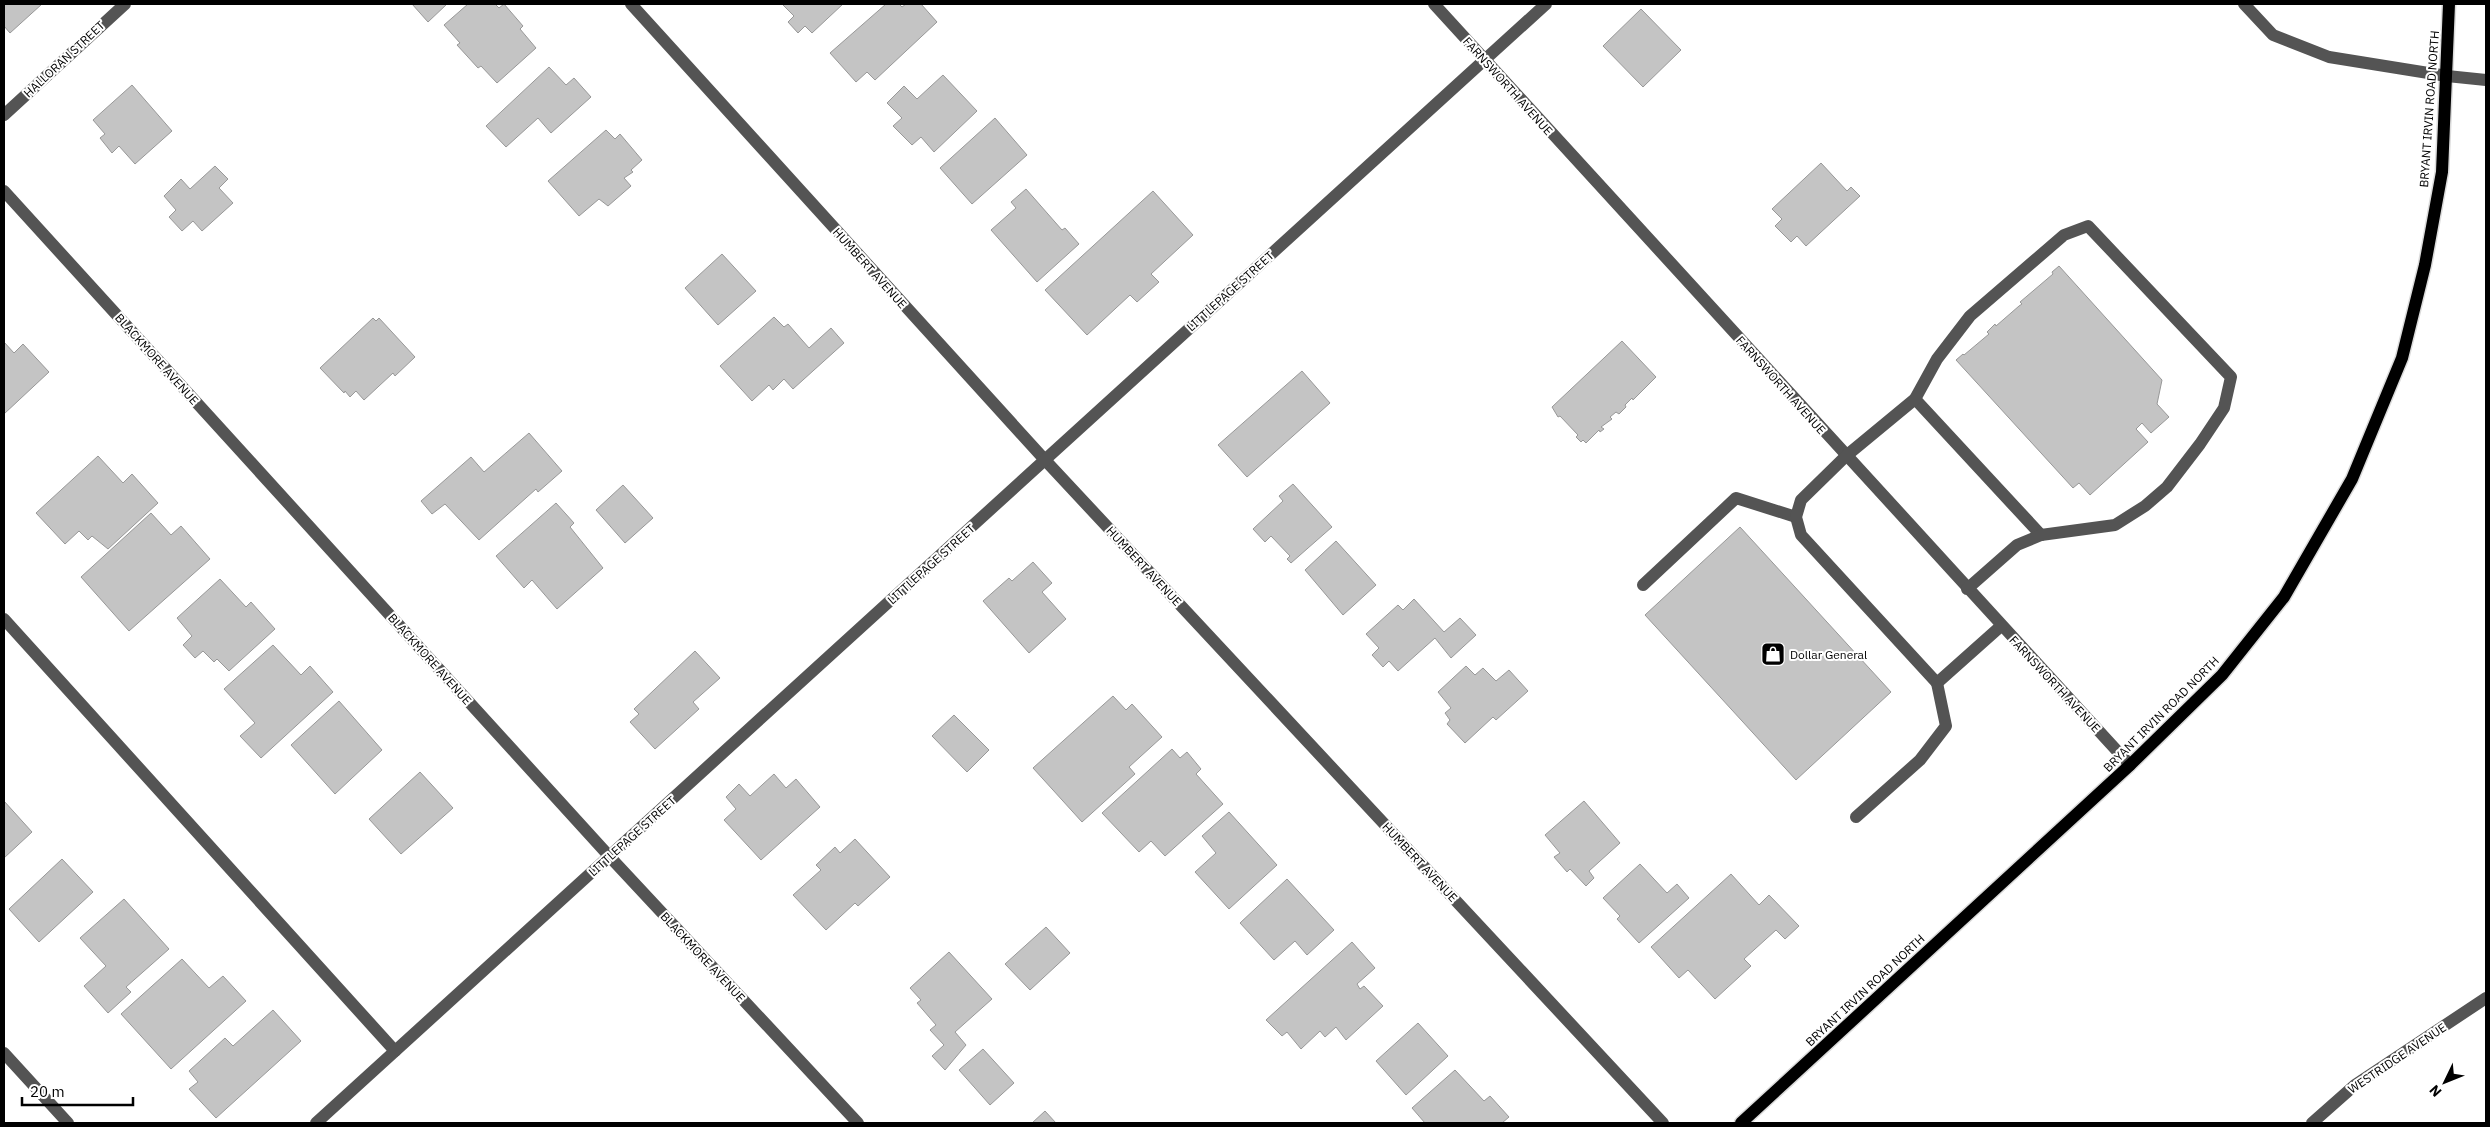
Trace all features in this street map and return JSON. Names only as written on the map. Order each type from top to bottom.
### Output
[{"type":"main road","name":"BRYANT IRVIN ROAD NORTH","points":[[1741,1123],[2130,765],[2222,675],[2284,597],[2352,479],[2402,358],[2425,265],[2442,172],[2449,4]]},
{"type":"street","name":"HALLORAN STREET","points":[[4,115],[125,4]]},
{"type":"street","name":"HUMBERT AVENUE","points":[[630,4],[1045,460],[1663,1123]]},
{"type":"street","name":"FARNSWORTH AVENUE","points":[[1434,4],[1967,589],[2130,765]]},
{"type":"street","name":"LITTLEPAGE STREET","points":[[316,1123],[1546,4]]},
{"type":"street","points":[[2244,4],[2273,35],[2329,57],[2447,76],[2486,80]]},
{"type":"street","name":"BLACKMORE AVENUE","points":[[4,191],[610,856],[858,1123]]},
{"type":"street","points":[[1856,817],[1920,760],[1946,726],[1937,683],[1801,535],[1796,517],[1801,500],[1846,456],[1915,400],[1937,359],[1970,316],[2064,235],[2088,226],[2231,377],[2224,408],[2167,487],[2145,506],[2115,525],[2041,535],[2017,545],[1967,589]]},
{"type":"street","points":[[1915,400],[2041,535]]},
{"type":"street","points":[[1642,586],[1736,498],[1796,517]]},
{"type":"street","points":[[4,619],[395,1051]]},
{"type":"street","points":[[1937,683],[2001,626]]},
{"type":"street","name":"WESTRIDGE AVENUE","points":[[2312,1123],[2355,1084],[2486,998]]},
{"type":"street","points":[[4,1053],[68,1123]]},
{"type":"building","points":[[4,4],[42,4],[10,33],[4,26]]},
{"type":"building","points":[[412,4],[447,4],[428,22]]},
{"type":"building","points":[[468,4],[495,4],[499,8],[504,4],[523,26],[520,29],[536,48],[497,83],[481,66],[478,68],[457,45],[460,43],[444,25]]},
{"type":"building","points":[[782,4],[843,4],[812,33],[805,26],[798,33],[788,22],[794,16]]},
{"type":"building","points":[[886,4],[899,4],[902,7],[906,4],[921,4],[937,22],[875,80],[867,72],[856,82],[830,53]]},
{"type":"building","points":[[1641,9],[1681,50],[1643,87],[1603,46]]},
{"type":"building","points":[[549,67],[566,85],[574,78],[591,97],[551,133],[538,118],[506,147],[486,126]]},
{"type":"building","points":[[943,75],[977,111],[934,152],[921,137],[912,145],[893,126],[902,118],[887,103],[904,86],[917,99]]},
{"type":"building","points":[[132,85],[172,131],[135,164],[119,146],[112,153],[100,138],[105,134],[93,120]]},
{"type":"building","points":[[995,118],[1027,155],[972,204],[940,168]]},
{"type":"building","points":[[606,130],[615,139],[620,134],[642,160],[631,170],[633,172],[624,178],[631,186],[608,206],[599,199],[579,216],[548,181]]},
{"type":"building","points":[[1821,163],[1847,191],[1851,187],[1860,196],[1806,246],[1797,236],[1791,242],[1775,226],[1782,219],[1772,209]]},
{"type":"building","points":[[215,166],[228,179],[219,188],[233,203],[202,231],[193,221],[182,231],[169,217],[176,210],[164,196],[181,179],[190,189]]},
{"type":"building","points":[[1026,189],[1062,230],[1065,228],[1079,244],[1037,282],[991,230],[1016,208],[1011,202]]},
{"type":"building","points":[[1153,191],[1193,235],[1151,274],[1159,282],[1137,302],[1130,295],[1087,335],[1045,290]]},
{"type":"building","points":[[722,254],[756,291],[718,325],[685,288]]},
{"type":"building","points":[[2059,266],[2162,380],[2157,404],[2169,417],[2151,433],[2142,423],[2136,429],[2148,442],[2090,495],[2079,483],[2073,488],[1956,360],[1989,334],[1987,332],[1995,324],[1996,326],[2022,304],[2020,302],[2053,274],[2052,272]]},
{"type":"building","points":[[774,317],[784,327],[788,324],[809,348],[831,328],[844,343],[793,389],[784,379],[773,390],[769,385],[752,401],[720,366]]},
{"type":"building","points":[[373,318],[376,321],[379,318],[415,357],[395,376],[393,373],[364,400],[356,391],[350,397],[345,391],[344,393],[320,368]]},
{"type":"building","points":[[1622,341],[1656,377],[1633,400],[1632,398],[1625,405],[1626,407],[1619,414],[1616,412],[1610,417],[1612,419],[1601,427],[1604,429],[1600,432],[1599,430],[1586,443],[1583,440],[1581,442],[1576,437],[1578,435],[1560,416],[1558,417],[1552,407]]},
{"type":"building","points":[[4,342],[14,353],[23,344],[49,372],[4,414]]},
{"type":"building","points":[[1302,371],[1330,403],[1247,477],[1218,445]]},
{"type":"building","points":[[529,433],[562,471],[538,492],[536,489],[479,540],[445,504],[432,514],[421,501],[471,457],[484,472]]},
{"type":"building","points":[[98,456],[123,483],[132,474],[158,503],[108,549],[92,536],[88,540],[79,531],[65,544],[36,513]]},
{"type":"building","points":[[1293,484],[1332,527],[1291,563],[1287,559],[1290,556],[1271,536],[1265,542],[1253,529],[1283,501],[1279,496]]},
{"type":"building","points":[[623,485],[653,518],[625,543],[596,510]]},
{"type":"building","points":[[556,503],[574,523],[570,527],[603,568],[557,609],[532,580],[524,588],[496,556]]},
{"type":"building","points":[[151,513],[171,535],[181,526],[210,559],[129,631],[81,577]]},
{"type":"building","points":[[1740,527],[1891,692],[1796,780],[1645,615]]},
{"type":"building","points":[[1336,541],[1376,585],[1343,615],[1305,570]]},
{"type":"building","points":[[1033,562],[1052,583],[1042,592],[1066,619],[1029,653],[983,601],[1009,578],[1012,581]]},
{"type":"building","points":[[220,579],[246,607],[251,602],[275,629],[229,671],[217,659],[214,662],[203,651],[195,658],[183,645],[192,636],[177,618]]},
{"type":"building","points":[[1414,599],[1444,632],[1460,618],[1476,635],[1451,658],[1435,638],[1398,671],[1389,661],[1383,667],[1372,655],[1379,648],[1366,634],[1398,605],[1403,610]]},
{"type":"building","points":[[273,645],[301,675],[310,666],[333,692],[261,758],[240,736],[255,723],[224,689]]},
{"type":"building","points":[[695,651],[720,678],[693,702],[699,709],[655,749],[630,722],[639,714],[634,709]]},
{"type":"building","points":[[1466,666],[1475,675],[1483,668],[1496,681],[1509,670],[1528,691],[1496,720],[1493,717],[1465,743],[1447,724],[1450,720],[1445,713],[1451,708],[1438,692]]},
{"type":"building","points":[[1113,696],[1126,710],[1132,704],[1162,737],[1129,767],[1135,774],[1082,822],[1033,768]]},
{"type":"building","points":[[339,701],[382,750],[335,794],[291,745]]},
{"type":"building","points":[[954,715],[989,750],[967,772],[932,736]]},
{"type":"building","points":[[1172,749],[1180,758],[1187,752],[1201,769],[1196,774],[1223,804],[1165,856],[1151,841],[1139,852],[1102,813]]},
{"type":"building","points":[[420,772],[453,808],[401,854],[369,819]]},
{"type":"building","points":[[774,774],[786,788],[796,779],[820,807],[761,860],[724,820],[736,809],[726,797],[739,784],[750,796]]},
{"type":"building","points":[[4,801],[32,832],[4,858]]},
{"type":"building","points":[[1584,801],[1620,843],[1589,871],[1594,878],[1586,886],[1570,869],[1567,872],[1554,857],[1560,853],[1545,835]]},
{"type":"building","points":[[1229,812],[1277,865],[1229,909],[1195,872],[1216,853],[1202,836]]},
{"type":"building","points":[[855,839],[890,877],[858,906],[855,903],[826,930],[793,895],[821,870],[816,865],[835,847],[840,853]]},
{"type":"building","points":[[62,859],[93,892],[39,942],[9,909]]},
{"type":"building","points":[[1640,864],[1667,893],[1677,884],[1689,898],[1639,943],[1617,919],[1620,916],[1603,898]]},
{"type":"building","points":[[1731,874],[1759,905],[1769,895],[1799,926],[1785,939],[1776,930],[1744,959],[1751,966],[1715,999],[1688,970],[1679,978],[1651,947]]},
{"type":"building","points":[[1287,879],[1334,930],[1307,955],[1295,941],[1274,960],[1240,923]]},
{"type":"building","points":[[124,899],[169,949],[126,987],[131,992],[108,1013],[84,986],[106,966],[80,938]]},
{"type":"building","points":[[1046,927],[1070,953],[1030,990],[1005,964]]},
{"type":"building","points":[[1352,942],[1375,968],[1357,984],[1360,989],[1364,986],[1383,1006],[1346,1040],[1336,1027],[1325,1037],[1320,1031],[1301,1049],[1287,1032],[1282,1036],[1266,1020]]},
{"type":"building","points":[[949,952],[992,999],[955,1032],[966,1045],[945,1070],[932,1056],[944,1045],[930,1030],[936,1025],[917,1003],[921,1000],[910,988]]},
{"type":"building","points":[[182,959],[209,988],[223,976],[246,1001],[171,1069],[121,1014]]},
{"type":"building","points":[[273,1010],[301,1041],[216,1118],[189,1089],[198,1082],[189,1071],[225,1038],[233,1046]]},
{"type":"building","points":[[1418,1023],[1448,1056],[1406,1095],[1376,1061]]},
{"type":"building","points":[[983,1049],[1014,1083],[990,1105],[959,1070]]},
{"type":"building","points":[[1455,1070],[1484,1101],[1490,1096],[1509,1117],[1502,1123],[1425,1123],[1412,1108]]},
{"type":"building","points":[[1045,1111],[1056,1123],[1032,1123]]},
{"type":"place","name":"Dollar General","points":[[1773,654]]}]
